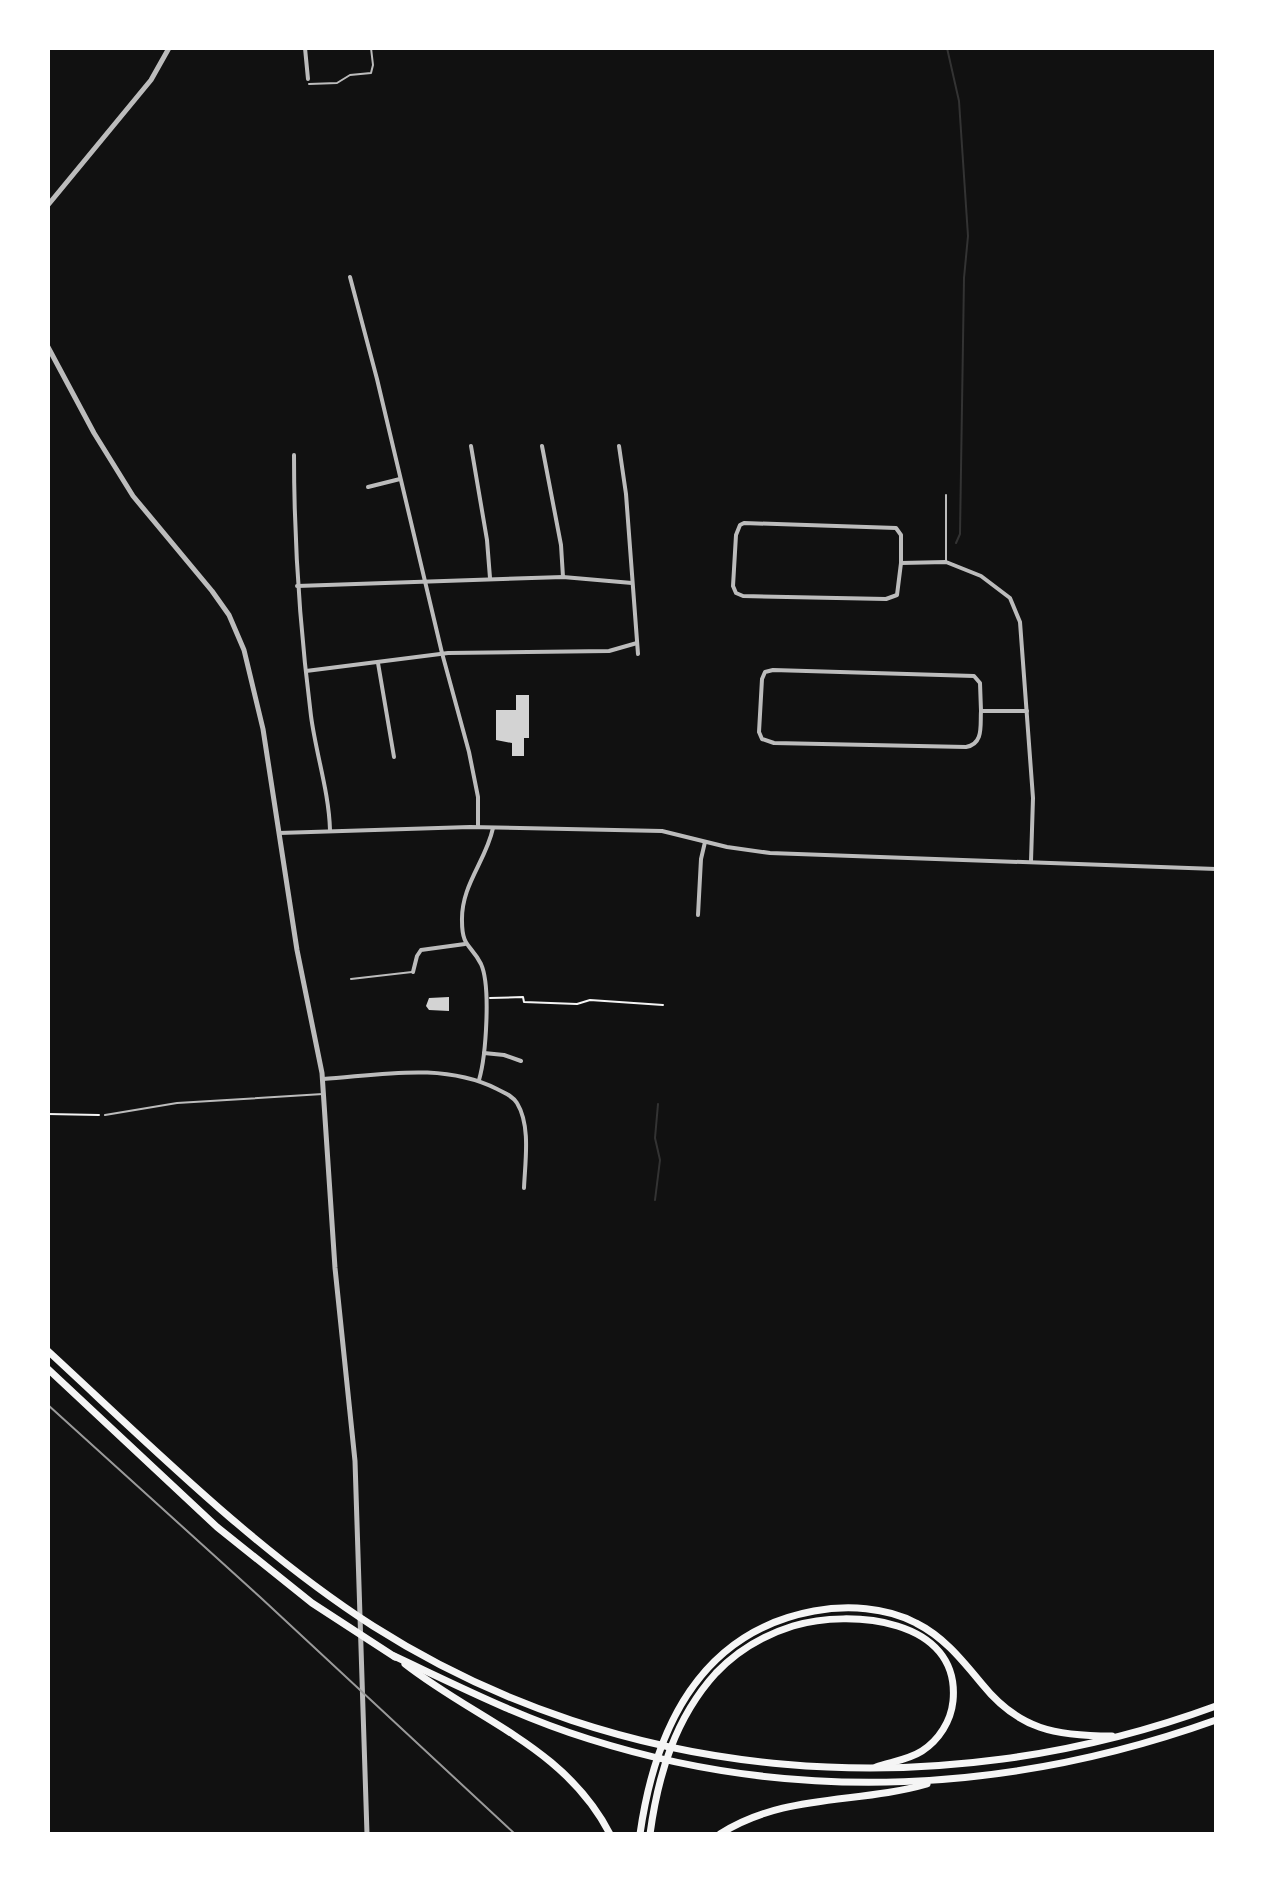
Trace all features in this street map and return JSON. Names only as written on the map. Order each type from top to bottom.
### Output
[{"type":"highway","points":[[48,1351],[285,1563],[345,1607],[445,1667],[487,1687],[627,1737],[699,1754],[781,1765],[868,1770],[990,1763],[1040,1755],[1126,1735],[1216,1706]]},
{"type":"highway","points":[[48,1371],[217,1527],[278,1578],[421,1677],[550,1760],[583,1791],[610,1834]]},
{"type":"highway","points":[[640,1834],[652,1773],[668,1729],[685,1697],[708,1668],[739,1642],[772,1623],[823,1610],[863,1609],[897,1615],[937,1635],[997,1701],[1022,1720],[1045,1730],[1074,1736],[1126,1735]]},
{"type":"highway","points":[[650,1834],[664,1766],[683,1720],[715,1674],[739,1653],[776,1632],[824,1619],[872,1620],[894,1624],[915,1633],[938,1652],[947,1667],[953,1689],[952,1709],[941,1732],[921,1752],[868,1770]]},
{"type":"highway","points":[[394,1656],[498,1706],[570,1733],[695,1765],[758,1776],[819,1781],[937,1781],[1009,1774],[1142,1745],[1216,1720]]},
{"type":"highway","points":[[720,1834],[750,1817],[779,1808],[836,1797],[908,1790],[937,1781]]},
{"type":"street","points":[[48,205],[151,80],[169,48]]},
{"type":"street","points":[[305,48],[308,82]]},
{"type":"street","points":[[350,277],[476,780],[478,827]]},
{"type":"street","points":[[48,347],[74,399],[133,496],[212,591],[233,624],[248,663],[263,729],[297,950],[323,1079],[335,1268],[355,1461],[367,1834]]},
{"type":"street","points":[[471,446],[487,540],[490,578]]},
{"type":"street","points":[[542,446],[561,545],[563,577]]},
{"type":"street","points":[[619,446],[626,494],[638,654]]},
{"type":"street","points":[[294,455],[297,586],[306,671],[330,830]]},
{"type":"street","points":[[368,487],[400,479]]},
{"type":"street","points":[[744,523],[896,528],[901,535],[901,563],[897,595],[886,599],[743,596],[736,593],[733,586],[736,535],[744,523]]},
{"type":"street","points":[[901,563],[946,562],[989,580],[1007,594],[1016,607],[1020,622],[1033,798],[1031,861]]},
{"type":"street","points":[[297,586],[563,577],[632,583]]},
{"type":"street","points":[[306,671],[442,653],[609,651],[637,643]]},
{"type":"street","points":[[378,663],[394,757]]},
{"type":"street","points":[[773,670],[974,676],[980,680],[981,711],[978,741],[966,747],[774,743],[762,739],[759,732],[762,679],[765,672],[773,670]]},
{"type":"street","points":[[981,711],[1027,711]]},
{"type":"street","points":[[279,833],[478,827],[662,831],[740,849],[787,854],[1216,869]]},
{"type":"street","points":[[479,1080],[484,1053],[484,978],[480,964],[465,944],[462,923],[464,898],[493,828]]},
{"type":"street","points":[[698,915],[705,841]]},
{"type":"street","points":[[413,972],[421,950],[465,944]]},
{"type":"street","points":[[484,1053],[521,1061]]},
{"type":"street","points":[[323,1079],[419,1073],[459,1075],[479,1080],[512,1097],[521,1113],[525,1133],[524,1188]]},
{"type":"lane","points":[[308,82],[337,83],[350,75],[371,73],[371,48]]},
{"type":"lane","points":[[946,495],[946,562]]},
{"type":"lane","points":[[351,979],[413,972]]},
{"type":"lane","points":[[105,1115],[177,1103],[323,1094]]},
{"type":"path","points":[[485,998],[523,997],[524,1002],[577,1004],[590,1000],[663,1005]]},
{"type":"path","points":[[48,1114],[105,1115]]},
{"type":"building","points":[[516,695],[529,695],[529,738],[524,738],[524,756],[512,756],[512,743],[496,740],[496,710],[516,710]]},
{"type":"building","points":[[449,997],[449,1011],[429,1010],[426,1006],[429,998]]},
{"type":"waterway","points":[[947,48],[959,101],[968,236],[964,278],[960,534],[956,543]]},
{"type":"waterway","points":[[655,1200],[660,1160],[655,1138],[658,1104]]},
{"type":"railway","points":[[48,1405],[515,1834]]}]
